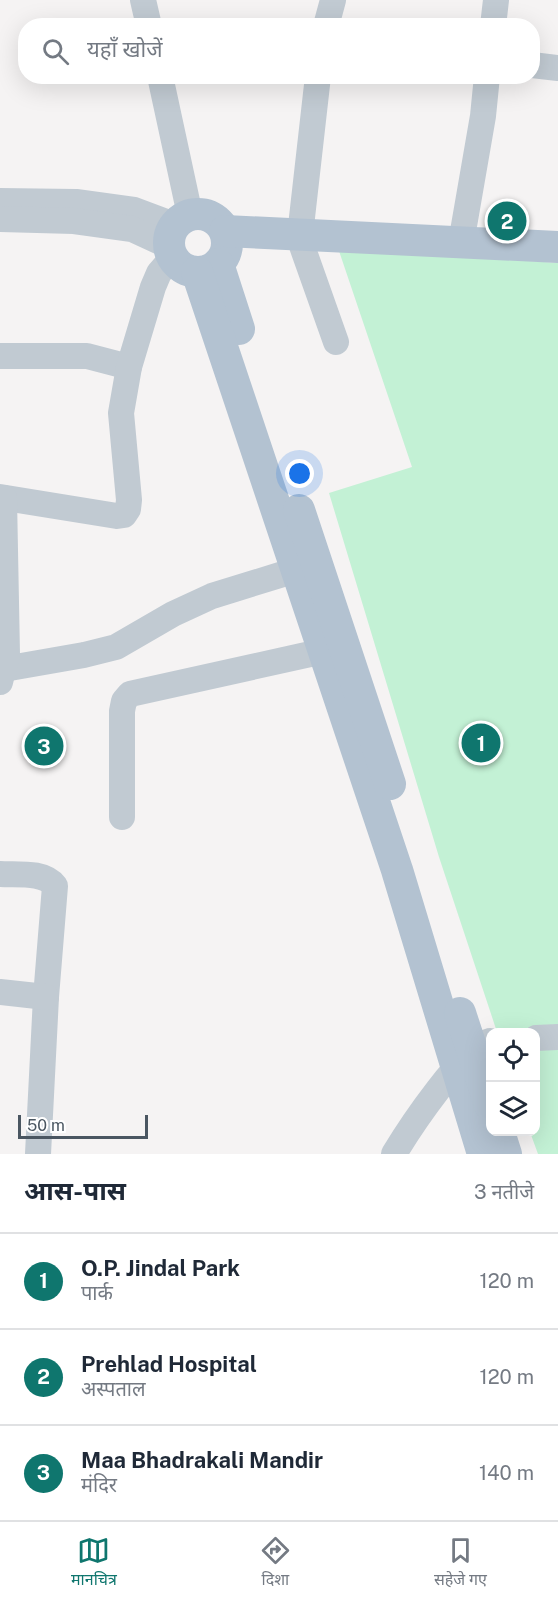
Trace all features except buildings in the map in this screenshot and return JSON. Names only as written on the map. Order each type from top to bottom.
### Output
[{"type":"main road","points":[[187,247],[227,250],[225,231],[558,247]]},
{"type":"main road","points":[[187,247],[296,570],[334,649],[400,814],[436,939],[486,1093]]},
{"type":"main road","points":[[187,247],[258,392],[334,649]]},
{"type":"main road","points":[[473,1054],[483,1154]]},
{"type":"main road","points":[[501,1136],[506,1154]]},
{"type":"street","points":[[143,0],[147,18]]},
{"type":"street","points":[[328,18],[333,0]]},
{"type":"street","points":[[494,18],[496,0]]},
{"type":"street","points":[[540,66],[558,68]]},
{"type":"street","points":[[161,84],[187,247]]},
{"type":"street","points":[[317,84],[300,235],[336,342]]},
{"type":"street","points":[[461,243],[483,116],[486,84]]},
{"type":"street","points":[[0,201],[76,202],[134,210],[187,247]]},
{"type":"street","points":[[0,219],[74,221],[132,229],[187,247]]},
{"type":"street","points":[[187,247],[159,273],[129,367],[121,413],[129,500],[128,509],[124,515],[117,516],[2,497],[7,654],[2,676],[116,647],[173,614],[212,596],[296,570]]},
{"type":"street","points":[[0,356],[87,356],[129,367]]},
{"type":"street","points":[[122,817],[122,711],[124,701],[130,694],[334,649]]},
{"type":"street","points":[[0,874],[41,876],[50,879],[55,886],[46,997],[38,1154]]},
{"type":"street","points":[[0,992],[46,997]]},
{"type":"street","points":[[540,1038],[558,1037]]},
{"type":"street","points":[[394,1154],[407,1132],[473,1054]]},
{"type":"green space","points":[[338,248],[558,263],[558,1154],[538,1154],[531,1136],[540,1136],[540,1028],[496,1028],[439,857],[329,493],[412,467]]},
{"type":"place","name":"Prehlad Hospital","points":[[507,221]]},
{"type":"place","name":"O.P. Jindal Park","points":[[481,743]]},
{"type":"place","name":"Maa Bhadrakali Mandir","points":[[44,746]]}]
